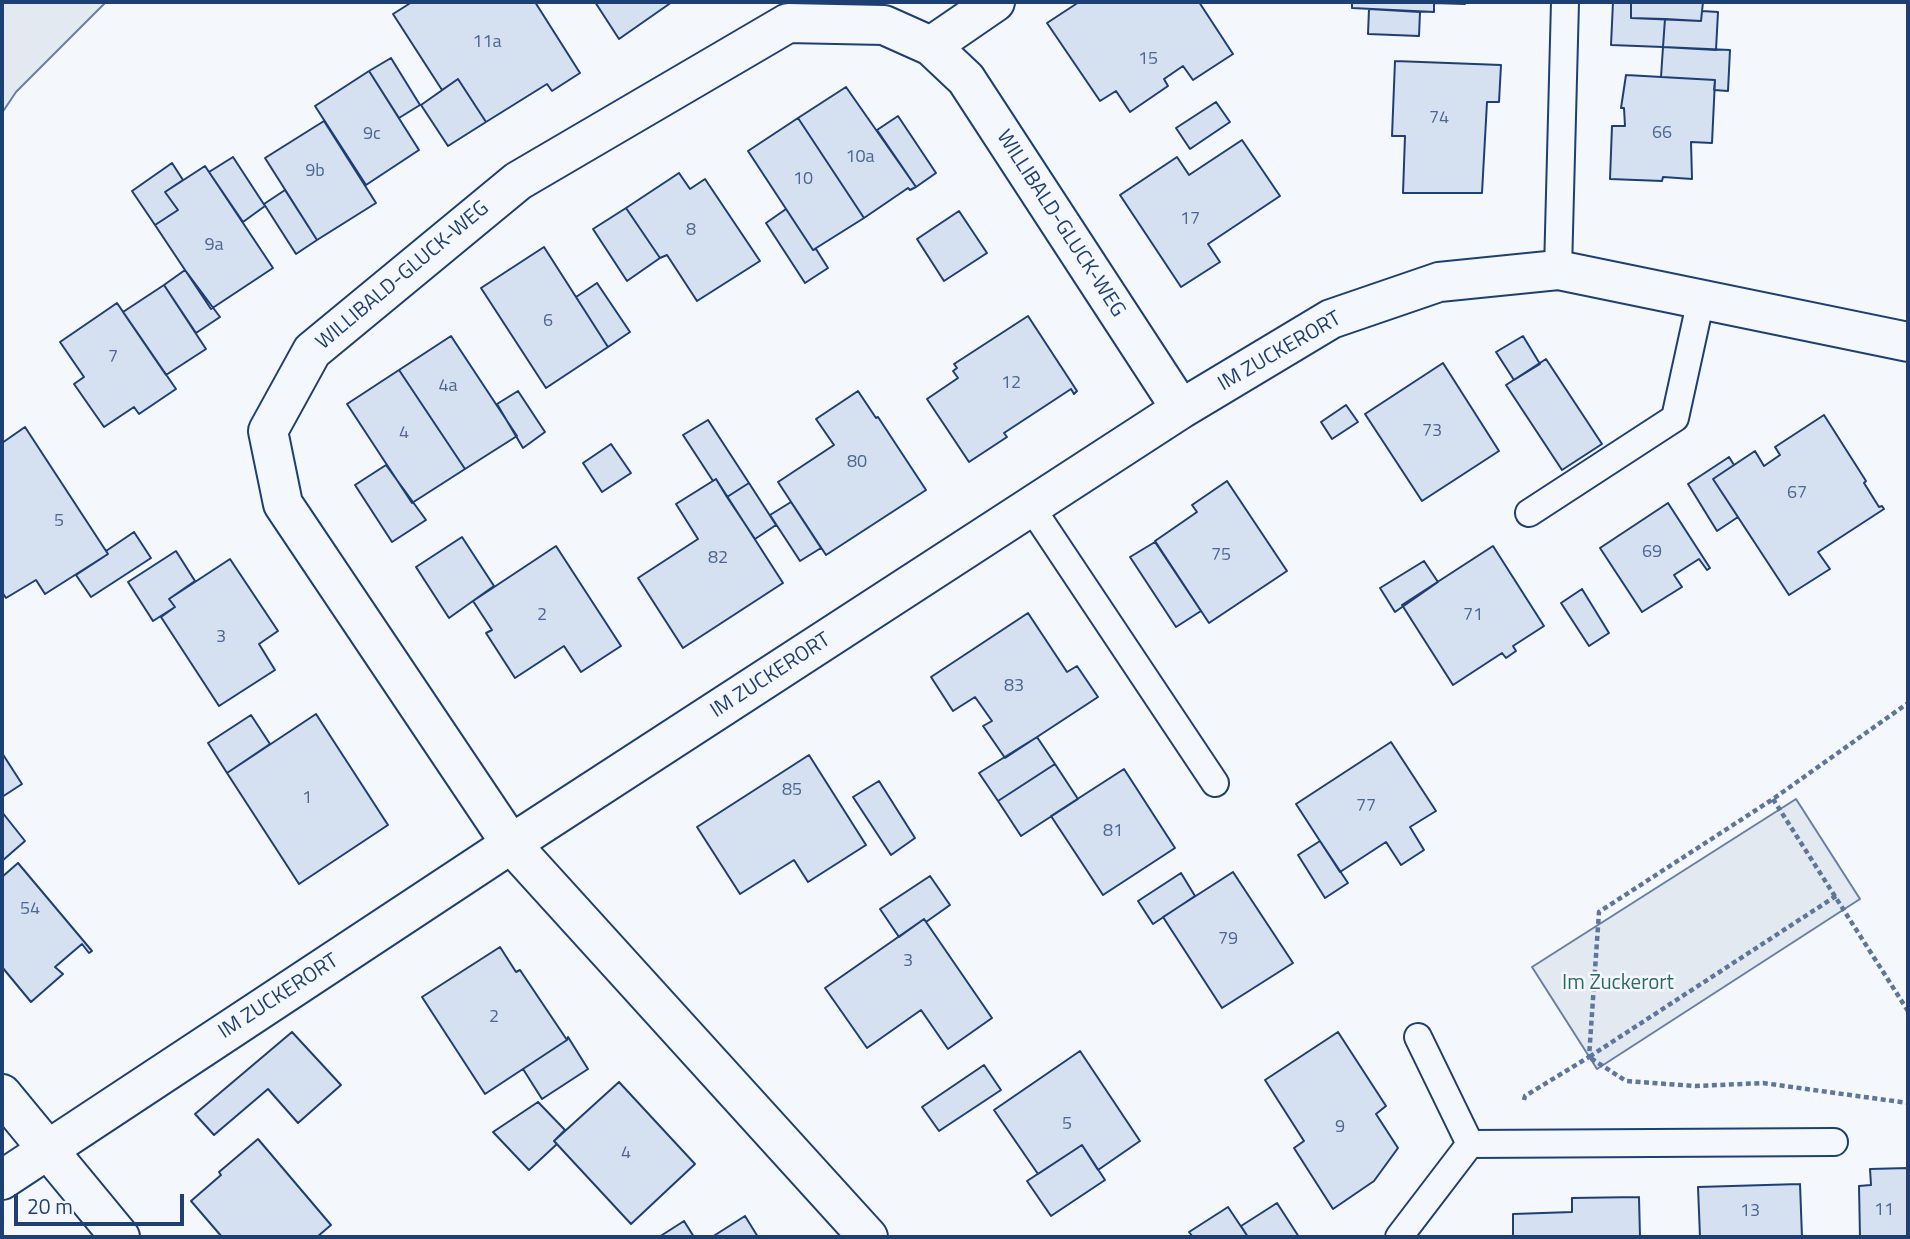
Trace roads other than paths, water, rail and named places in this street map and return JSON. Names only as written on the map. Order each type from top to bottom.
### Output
[{"type":"street","points":[[931,46],[995,2]]},
{"type":"street","name":"WILLIBALD-GLUCK-WEG","points":[[511,845],[283,503],[268,431],[312,352],[518,181],[788,23],[884,25],[931,46],[966,79],[1181,409]]},
{"type":"street","name":"IM ZUCKERORT","points":[[2,1180],[1181,409],[1331,319],[1439,282],[1558,270],[1908,342]]},
{"type":"street","points":[[511,845],[868,1237]]},
{"type":"street","points":[[2,1094],[120,1237]]},
{"type":"lane","points":[[1558,270],[1565,2]]},
{"type":"lane","points":[[1529,513],[1675,418],[1701,299]]},
{"type":"lane","points":[[1031,507],[1215,783]]},
{"type":"lane","points":[[1418,1037],[1469,1144]]},
{"type":"lane","points":[[1469,1144],[1834,1142]]},
{"type":"lane","points":[[1399,1237],[1469,1144]]},
{"type":"park label","name":"Im Zuckerort","points":[[1618,984]]}]
